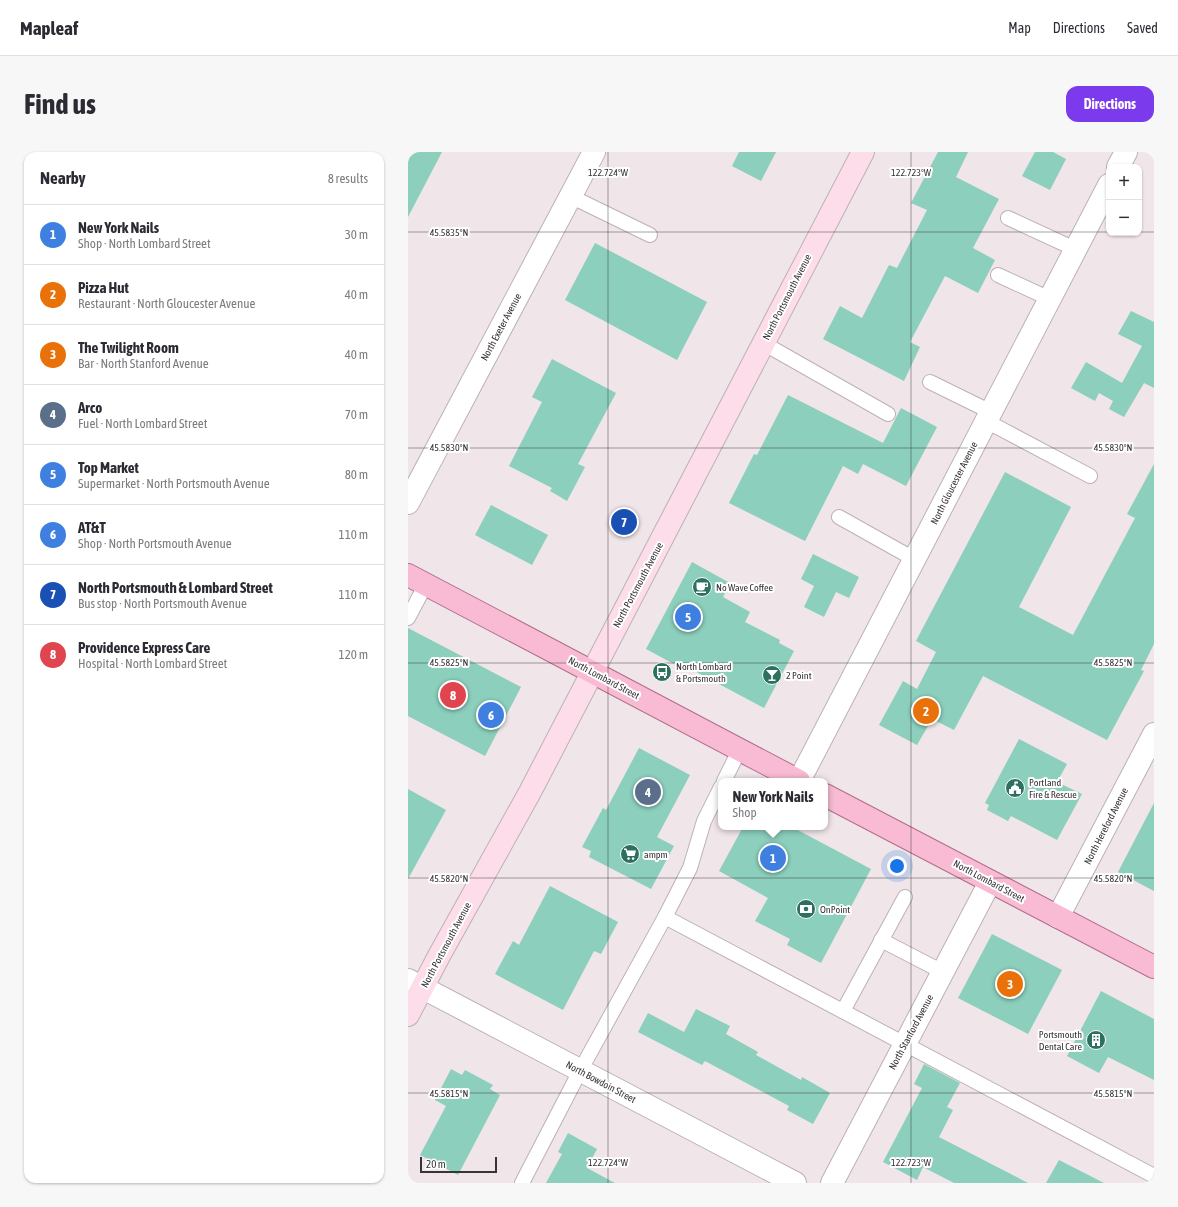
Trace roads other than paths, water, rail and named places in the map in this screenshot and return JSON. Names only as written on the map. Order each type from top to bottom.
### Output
[{"type":"main road","name":"North Lombard Street","points":[[417,580],[793,778]]},
{"type":"main road","name":"North Lombard Street","points":[[828,797],[1154,967]]},
{"type":"street","name":"North Exeter Avenue","points":[[408,503],[594,152]]},
{"type":"street","name":"North Portsmouth Avenue","points":[[408,1015],[415,984],[440,954],[530,792],[863,152]]},
{"type":"street","points":[[1120,164],[1126,152]]},
{"type":"street","name":"North Gloucester Avenue","points":[[801,778],[1106,191]]},
{"type":"street","name":"North Hereford Avenue","points":[[1058,917],[1154,734]]},
{"type":"street","name":"North Stanford Avenue","points":[[832,1183],[990,882]]},
{"type":"street","name":"North Bowdoin Street","points":[[415,984],[795,1183]]},
{"type":"lane","points":[[570,196],[650,235]]},
{"type":"lane","points":[[1008,218],[1075,250]]},
{"type":"lane","points":[[998,275],[1050,299]]},
{"type":"lane","points":[[763,343],[888,414]]},
{"type":"lane","points":[[930,382],[1090,476]]},
{"type":"lane","points":[[838,517],[914,559]]},
{"type":"lane","points":[[408,618],[417,580]]},
{"type":"lane","points":[[726,778],[740,749]]},
{"type":"lane","points":[[522,1183],[580,1071],[665,917],[690,868],[704,821],[718,793]]},
{"type":"lane","points":[[843,1011],[905,897]]},
{"type":"lane","points":[[665,917],[1154,1176]]},
{"type":"lane","points":[[882,940],[943,972]]},
{"type":"place","name":"North Portsmouth & Lombard Street","points":[[624,522]]},
{"type":"place","name":"No Wave Coffee","points":[[702,587]]},
{"type":"place","name":"Top Market","points":[[688,617]]},
{"type":"place","name":"North Lombard & Portsmouth","points":[[662,672]]},
{"type":"place","name":"2 Point","points":[[772,675]]},
{"type":"place","name":"Providence Express Care","points":[[453,695]]},
{"type":"place","name":"Pizza Hut","points":[[926,711]]},
{"type":"place","name":"AT&T","points":[[491,715]]},
{"type":"place","name":"Portland Fire & Rescue","points":[[1015,788]]},
{"type":"place","name":"Arco","points":[[648,792]]},
{"type":"place","name":"ampm","points":[[630,854]]},
{"type":"place","name":"New York Nails","points":[[773,858]]},
{"type":"place","name":"OnPoint","points":[[806,909]]},
{"type":"place","name":"The Twilight Room","points":[[1010,984]]},
{"type":"place","name":"Portsmouth Dental Care","points":[[1096,1040]]}]
